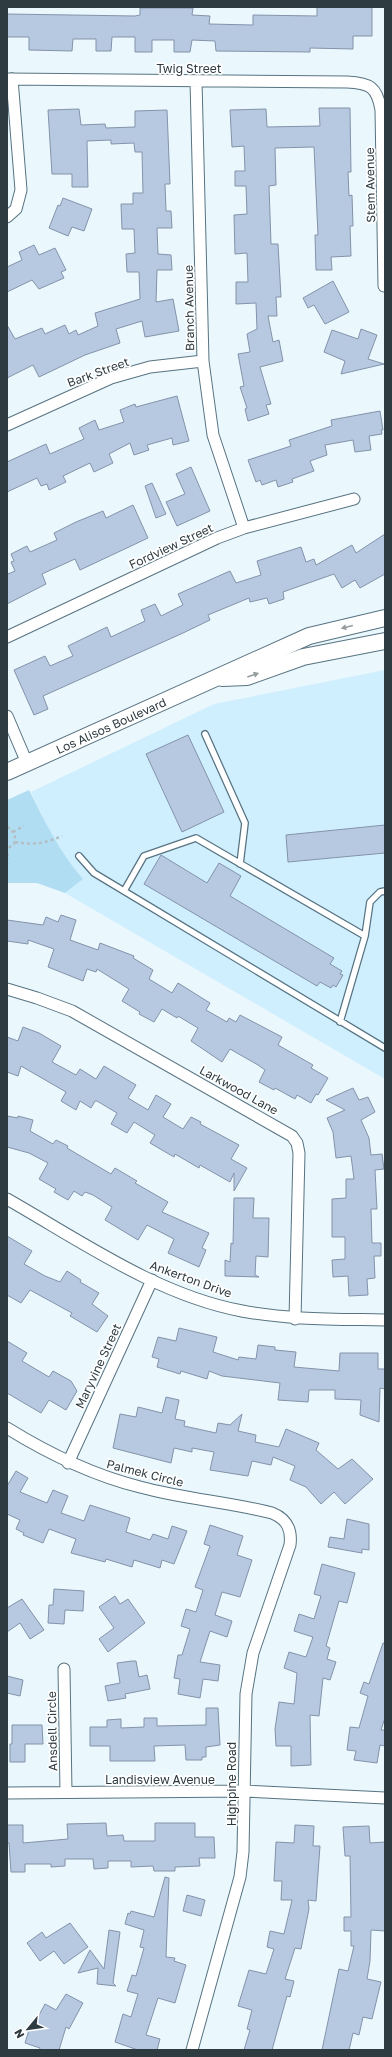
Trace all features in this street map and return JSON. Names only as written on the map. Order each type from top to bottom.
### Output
[{"type":"main road","name":"Los Alisos Boulevard","points":[[7,772],[309,636],[385,618]]},
{"type":"main road","name":"Los Alisos Boulevard","points":[[214,678],[247,677],[303,657],[385,641]]},
{"type":"street","name":"Twig Street","points":[[9,79],[360,82],[371,86]]},
{"type":"street","points":[[7,217],[16,209],[21,190],[9,79]]},
{"type":"street","name":"Branch Avenue","points":[[196,81],[203,361],[213,435],[244,528]]},
{"type":"street","name":"Stem Avenue","points":[[371,86],[379,98],[381,110],[384,286]]},
{"type":"street","name":"Bark Street","points":[[7,425],[111,378],[150,367],[203,361]]},
{"type":"street","name":"Fordview Street","points":[[7,637],[216,538],[244,528],[354,499]]},
{"type":"street","points":[[7,716],[27,763]]},
{"type":"street","name":"Larkwood Lane","points":[[7,989],[72,1011],[292,1136],[299,1152],[295,1319]]},
{"type":"street","name":"Ankerton Drive","points":[[7,1199],[111,1259],[152,1280],[215,1304],[242,1311],[295,1319],[385,1320]]},
{"type":"street","name":"Maryvine Street","points":[[68,1463],[152,1280]]},
{"type":"street","name":"Palmek Circle","points":[[7,1428],[68,1463],[140,1488],[265,1511],[279,1515],[285,1520]]},
{"type":"street","name":"Highpine Road","points":[[192,2050],[240,1877],[243,1852],[246,1694],[253,1653],[290,1545],[290,1531],[285,1520]]},
{"type":"street","name":"Ansdell Circle","points":[[64,1669],[66,1792]]},
{"type":"street","name":"Landisview Avenue","points":[[7,1793],[244,1791],[385,1798]]},
{"type":"lane","points":[[205,734],[245,823],[240,864]]},
{"type":"lane","points":[[124,891],[144,856],[196,838],[364,936]]},
{"type":"lane","points":[[79,856],[94,874],[385,1048]]},
{"type":"lane","points":[[340,1022],[364,936],[370,902],[380,892],[385,891]]},
{"type":"path","points":[[13,832],[24,826]]},
{"type":"path","points":[[7,827],[13,832],[14,842]]},
{"type":"path","points":[[14,842],[34,845],[47,843],[62,836]]},
{"type":"path","points":[[7,849],[14,842]]},
{"type":"path","points":[[7,853],[9,859]]},
{"type":"shaded area","points":[[385,670],[385,1079],[65,893],[83,879],[69,864],[57,846],[31,792],[214,704]]},
{"type":"shaded area","points":[[29,790],[60,847],[74,869],[83,879],[65,893],[37,883],[7,883],[7,800]]},
{"type":"building","points":[[317,7],[372,7],[372,36],[353,36],[353,49],[310,48],[310,52],[216,51],[215,41],[192,40],[190,52],[174,52],[174,40],[152,40],[152,52],[135,52],[135,37],[112,37],[111,51],[96,51],[96,39],[73,39],[72,51],[29,50],[29,37],[7,37],[7,14],[135,16],[140,15],[140,8],[193,8],[192,15],[210,16],[209,24],[253,25],[253,15],[317,16]]},
{"type":"building","points":[[319,108],[350,108],[351,172],[348,172],[349,196],[352,195],[353,226],[350,226],[351,256],[331,257],[332,270],[316,270],[315,235],[318,235],[314,147],[275,148],[276,185],[269,186],[271,244],[278,244],[281,297],[276,297],[277,316],[268,316],[273,342],[279,340],[283,361],[260,367],[271,404],[266,405],[269,414],[248,421],[245,409],[247,408],[240,387],[244,386],[238,354],[250,352],[247,334],[257,329],[256,303],[236,304],[236,282],[248,282],[247,253],[235,254],[234,215],[247,214],[246,186],[235,186],[235,171],[245,171],[244,146],[232,147],[230,110],[266,109],[267,127],[320,126]]},
{"type":"building","points":[[79,109],[81,125],[105,124],[106,128],[135,127],[135,111],[167,110],[170,184],[165,184],[166,211],[171,211],[172,228],[157,228],[158,254],[171,255],[172,270],[157,270],[156,302],[173,299],[179,331],[145,337],[142,321],[116,329],[120,343],[85,355],[39,377],[33,365],[7,378],[7,325],[15,339],[42,328],[45,334],[65,325],[69,334],[76,330],[78,335],[98,326],[95,313],[140,299],[139,272],[127,272],[126,254],[135,253],[134,229],[122,229],[121,204],[133,204],[133,193],[143,193],[142,152],[135,152],[134,143],[111,144],[111,140],[87,141],[88,187],[72,187],[72,174],[52,174],[48,110]]},
{"type":"building","points":[[63,198],[92,209],[84,231],[72,227],[68,236],[49,228],[58,205],[60,206]]},
{"type":"building","points":[[34,245],[39,255],[55,248],[66,270],[61,272],[64,278],[39,289],[32,280],[7,292],[7,267],[22,260],[19,252]]},
{"type":"building","points":[[333,281],[349,312],[325,324],[314,305],[308,308],[303,298]]},
{"type":"building","points":[[361,329],[377,335],[368,359],[384,364],[341,374],[345,361],[324,352],[332,330],[358,339]]},
{"type":"building","points":[[177,396],[189,441],[173,445],[172,438],[147,445],[149,450],[134,455],[130,443],[109,454],[113,463],[94,472],[90,463],[63,476],[66,482],[49,490],[47,484],[41,486],[37,478],[7,492],[7,462],[46,444],[50,454],[84,439],[79,428],[95,420],[99,430],[124,422],[120,410],[135,404],[136,407]]},
{"type":"building","points":[[380,411],[383,430],[381,430],[382,434],[369,436],[371,450],[355,452],[353,440],[325,445],[327,455],[310,461],[314,471],[292,479],[293,482],[278,487],[276,480],[262,485],[260,480],[256,482],[248,460],[291,446],[289,440],[332,426],[331,420]]},
{"type":"building","points":[[191,467],[210,511],[177,526],[166,502],[185,494],[176,474]]},
{"type":"building","points":[[152,483],[166,514],[156,518],[145,486]]},
{"type":"building","points":[[133,505],[148,538],[80,570],[75,559],[42,574],[46,584],[7,604],[7,571],[8,574],[15,571],[11,562],[14,561],[11,554],[27,546],[30,552],[57,540],[54,533],[103,511],[106,518]]},
{"type":"building","points":[[385,534],[385,574],[360,588],[355,580],[342,588],[334,574],[283,592],[284,599],[269,604],[267,598],[250,602],[249,598],[208,615],[210,620],[183,633],[43,696],[48,709],[34,715],[14,670],[45,656],[50,666],[73,656],[68,646],[107,627],[111,637],[145,621],[141,610],[155,604],[161,616],[183,605],[178,594],[230,571],[236,583],[261,575],[257,561],[301,547],[306,562],[314,559],[316,565],[352,545],[356,553]]},
{"type":"building","points":[[188,735],[224,812],[182,832],[146,754]]},
{"type":"building","points":[[385,825],[385,853],[288,862],[286,835]]},
{"type":"building","points":[[161,855],[207,883],[219,863],[241,876],[230,896],[334,958],[330,964],[342,971],[340,974],[343,975],[336,987],[333,985],[331,988],[320,982],[317,986],[144,884]]},
{"type":"building","points":[[61,915],[76,920],[70,940],[98,950],[100,943],[134,956],[133,958],[153,970],[149,979],[172,993],[178,983],[210,1003],[206,1010],[227,1022],[229,1018],[236,1022],[240,1015],[282,1037],[278,1045],[313,1065],[311,1068],[328,1078],[318,1095],[316,1094],[311,1103],[297,1095],[295,1099],[275,1088],[274,1090],[259,1082],[265,1070],[258,1065],[230,1049],[222,1062],[191,1041],[198,1028],[178,1016],[177,1018],[162,1009],[154,1022],[139,1014],[140,1012],[122,1001],[129,989],[97,969],[96,972],[87,969],[83,981],[48,967],[54,949],[28,940],[28,944],[7,941],[7,920],[43,925],[46,917],[58,922]]},
{"type":"building","points":[[23,1027],[39,1033],[61,1046],[52,1062],[76,1075],[80,1069],[96,1079],[104,1066],[136,1085],[128,1098],[148,1110],[156,1095],[171,1104],[163,1117],[183,1129],[191,1117],[201,1122],[200,1124],[239,1145],[231,1159],[247,1168],[234,1191],[234,1173],[230,1182],[200,1165],[199,1168],[175,1154],[174,1157],[150,1143],[155,1135],[134,1122],[127,1133],[111,1124],[117,1113],[97,1101],[95,1101],[91,1108],[80,1101],[76,1110],[61,1101],[66,1092],[21,1066],[18,1076],[7,1072],[7,1037],[18,1041]]},
{"type":"building","points":[[353,1088],[359,1100],[368,1097],[375,1112],[361,1120],[369,1138],[371,1155],[382,1154],[384,1169],[375,1170],[377,1209],[371,1209],[372,1243],[381,1243],[381,1256],[374,1256],[375,1278],[367,1279],[368,1295],[349,1296],[348,1276],[333,1277],[332,1260],[345,1259],[345,1237],[332,1237],[332,1199],[346,1198],[346,1179],[354,1179],[351,1156],[336,1158],[333,1132],[327,1118],[345,1110],[326,1100]]},
{"type":"building","points":[[7,1116],[18,1118],[18,1116],[33,1120],[30,1131],[53,1144],[56,1140],[68,1146],[67,1148],[111,1174],[115,1168],[137,1181],[135,1183],[168,1202],[162,1212],[209,1233],[202,1248],[206,1250],[199,1267],[168,1253],[174,1239],[147,1225],[138,1240],[105,1220],[112,1207],[93,1195],[85,1192],[82,1196],[74,1191],[68,1200],[54,1192],[56,1189],[39,1179],[48,1163],[29,1153],[7,1147]]},
{"type":"building","points":[[234,1198],[254,1198],[253,1218],[269,1218],[268,1257],[256,1256],[255,1275],[259,1277],[225,1276],[225,1260],[230,1262],[231,1243],[233,1244]]},
{"type":"building","points":[[7,1236],[32,1251],[24,1264],[45,1276],[60,1282],[67,1271],[81,1280],[80,1282],[99,1293],[92,1304],[108,1316],[97,1332],[70,1316],[72,1313],[30,1290],[21,1303],[7,1295]]},
{"type":"building","points":[[179,1328],[217,1337],[213,1352],[238,1360],[239,1357],[256,1359],[258,1345],[275,1347],[275,1350],[296,1352],[294,1367],[339,1371],[340,1353],[378,1353],[378,1369],[385,1369],[385,1389],[380,1388],[379,1422],[360,1415],[361,1400],[335,1399],[335,1390],[309,1390],[308,1402],[278,1400],[280,1383],[222,1376],[209,1371],[207,1379],[181,1371],[180,1374],[157,1367],[159,1359],[152,1357],[158,1337],[176,1341]]},
{"type":"building","points":[[7,1341],[27,1353],[22,1361],[49,1377],[53,1371],[71,1381],[77,1391],[66,1410],[49,1400],[41,1413],[7,1393]]},
{"type":"building","points":[[166,1397],[179,1400],[175,1419],[185,1421],[184,1426],[216,1433],[218,1423],[230,1425],[242,1414],[238,1431],[256,1435],[255,1442],[279,1447],[286,1429],[319,1443],[316,1450],[338,1469],[352,1459],[373,1479],[345,1504],[334,1492],[321,1504],[306,1487],[290,1480],[295,1466],[273,1457],[271,1465],[252,1461],[248,1476],[210,1470],[214,1452],[192,1448],[192,1452],[174,1448],[171,1463],[113,1448],[120,1414],[136,1417],[138,1407],[162,1413]]},
{"type":"building","points":[[16,1471],[28,1478],[20,1492],[47,1503],[53,1490],[68,1496],[61,1513],[84,1521],[90,1505],[130,1518],[126,1532],[150,1540],[153,1534],[168,1539],[172,1526],[187,1531],[174,1564],[162,1560],[160,1568],[134,1560],[132,1567],[106,1559],[105,1562],[71,1553],[76,1539],[49,1529],[43,1543],[23,1535],[24,1533],[16,1529],[20,1520],[7,1514],[7,1486]]},
{"type":"building","points":[[347,1519],[369,1524],[369,1550],[362,1549],[362,1553],[328,1547],[330,1537],[344,1539]]},
{"type":"building","points":[[210,1525],[243,1536],[237,1555],[252,1560],[240,1597],[222,1592],[215,1615],[232,1621],[227,1637],[210,1631],[200,1662],[220,1665],[218,1681],[203,1679],[200,1698],[178,1694],[180,1679],[174,1678],[178,1655],[182,1655],[190,1629],[181,1626],[186,1609],[196,1612],[203,1590],[195,1587],[210,1546],[204,1544]]},
{"type":"building","points":[[322,1564],[355,1573],[347,1603],[339,1601],[326,1646],[330,1648],[327,1659],[336,1662],[330,1680],[323,1678],[319,1716],[310,1715],[311,1765],[291,1766],[291,1746],[276,1746],[275,1729],[279,1702],[294,1704],[297,1673],[284,1668],[289,1652],[306,1657],[313,1637],[294,1631],[299,1614],[314,1619],[321,1596],[314,1594]]},
{"type":"building","points":[[54,1589],[84,1591],[83,1611],[65,1610],[64,1624],[48,1623],[49,1605],[53,1605]]},
{"type":"building","points":[[115,1596],[120,1604],[128,1599],[145,1623],[108,1652],[99,1639],[114,1628],[99,1607]]},
{"type":"building","points":[[22,1599],[44,1630],[30,1639],[20,1623],[7,1632],[7,1608]]},
{"type":"building","points":[[383,1643],[385,1643],[385,1718],[381,1730],[385,1730],[385,1746],[380,1745],[377,1763],[354,1760],[356,1751],[347,1750],[350,1727],[359,1728],[368,1696],[360,1693],[364,1682],[369,1684]]},
{"type":"building","points":[[136,1661],[139,1677],[147,1675],[150,1689],[125,1694],[126,1698],[108,1701],[105,1686],[120,1683],[117,1663]]},
{"type":"building","points":[[7,1676],[23,1680],[20,1696],[7,1693]]},
{"type":"building","points":[[206,1708],[218,1708],[220,1745],[206,1747],[206,1757],[202,1757],[202,1760],[186,1760],[185,1745],[154,1746],[155,1761],[110,1761],[110,1746],[90,1746],[90,1727],[107,1727],[107,1720],[121,1719],[121,1728],[144,1727],[144,1718],[157,1718],[157,1726],[206,1725]]},
{"type":"building","points":[[12,1725],[42,1725],[43,1744],[25,1744],[25,1762],[10,1762]]},
{"type":"building","points":[[106,1823],[107,1836],[123,1835],[124,1841],[155,1841],[155,1823],[195,1823],[195,1837],[214,1837],[215,1858],[199,1858],[200,1866],[175,1867],[175,1871],[154,1871],[153,1866],[131,1867],[131,1861],[108,1861],[108,1868],[94,1869],[93,1859],[65,1859],[65,1866],[51,1867],[51,1864],[25,1864],[25,1872],[11,1872],[9,1843],[7,1843],[7,1825],[23,1825],[23,1843],[68,1839],[67,1824]]},
{"type":"building","points":[[295,1825],[314,1826],[313,1846],[320,1846],[316,1901],[308,1900],[309,1909],[301,1949],[295,1948],[285,1979],[294,1981],[290,1997],[287,1996],[272,2050],[244,2050],[250,2030],[247,2029],[252,2010],[238,2006],[249,1970],[266,1974],[274,1949],[267,1947],[270,1931],[284,1934],[292,1900],[281,1900],[282,1881],[274,1881],[276,1842],[294,1843]]},
{"type":"building","points":[[369,1826],[370,1843],[385,1842],[385,1931],[371,1930],[370,1961],[367,1979],[381,1982],[372,2019],[363,2017],[359,2035],[353,2033],[349,2050],[322,2050],[339,1969],[348,1971],[354,1946],[351,1946],[351,1931],[344,1931],[344,1917],[351,1917],[350,1856],[345,1856],[343,1827]]},
{"type":"building","points":[[165,1877],[169,1878],[166,1957],[175,1958],[174,1961],[186,1965],[175,2003],[158,1998],[146,2035],[160,2039],[157,2050],[138,2050],[115,2042],[123,2014],[131,2017],[138,1994],[127,1991],[132,1975],[136,1976],[144,1948],[140,1947],[144,1930],[125,1924],[128,1913],[130,1914],[131,1911],[154,1917]]},
{"type":"building","points":[[187,1895],[205,1900],[201,1916],[183,1911]]},
{"type":"building","points":[[70,1923],[88,1947],[64,1964],[54,1951],[40,1961],[27,1943],[42,1932],[46,1938]]},
{"type":"building","points":[[109,1930],[120,1932],[113,1983],[116,1986],[97,1984],[98,1968],[78,1973],[90,1950],[104,1969]]},
{"type":"building","points":[[66,1994],[83,2003],[69,2029],[66,2027],[59,2050],[39,2050],[40,2048],[25,2043],[30,2027],[32,2028],[45,2004],[56,2010]]}]
